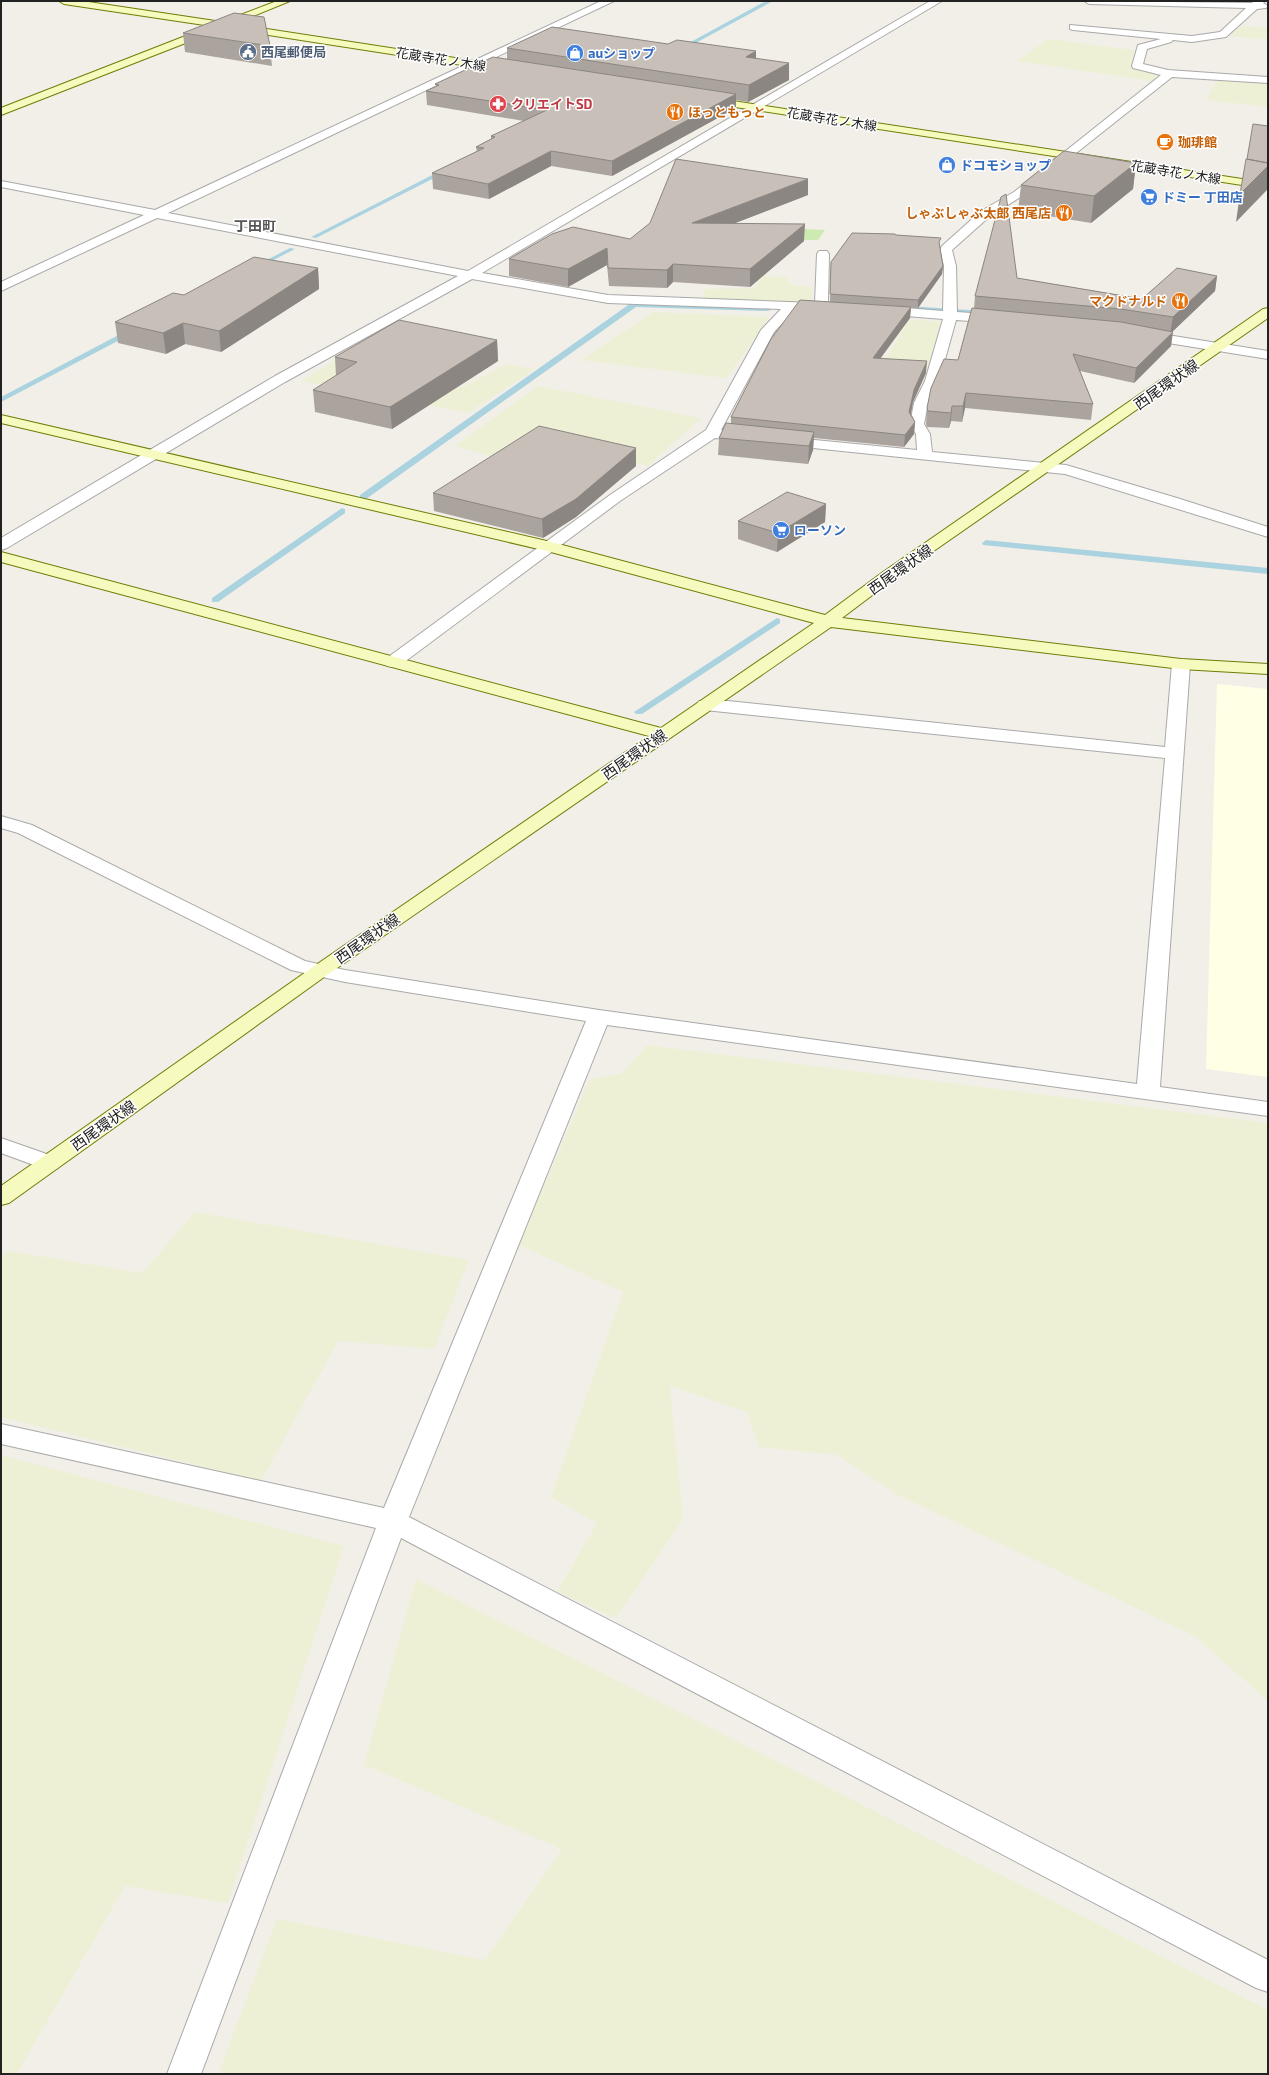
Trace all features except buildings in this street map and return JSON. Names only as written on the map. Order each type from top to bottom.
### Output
[{"type":"main road","name":"花蔵寺花ノ木線","points":[[64,1],[515,70]]},
{"type":"main road","points":[[1,112],[285,1]]},
{"type":"main road","name":"花蔵寺花ノ木線","points":[[698,98],[1268,186]]},
{"type":"main road","name":"西尾環状線","points":[[1,1197],[320,970],[828,621],[889,575],[1268,312]]},
{"type":"main road","points":[[1,419],[552,547],[654,576],[828,621],[865,627],[1181,664],[1268,669]]},
{"type":"main road","points":[[1,557],[662,734]]},
{"type":"street","points":[[1,287],[158,215],[609,1]]},
{"type":"street","points":[[1,545],[280,379],[470,274],[937,1]]},
{"type":"street","points":[[1088,1],[1258,3],[1268,6]]},
{"type":"street","points":[[1073,27],[1192,39],[1223,35],[1258,3]]},
{"type":"street","points":[[1179,38],[1142,47],[1138,66],[1170,74],[1268,80]]},
{"type":"street","points":[[925,455],[923,434],[917,424],[921,403],[932,381],[950,311],[950,266],[946,249],[983,216],[1018,194],[1170,74]]},
{"type":"street","points":[[1,184],[158,215],[608,299],[836,307]]},
{"type":"street","points":[[821,307],[823,254]]},
{"type":"street","points":[[393,662],[552,547],[615,498],[712,433],[768,330],[791,306]]},
{"type":"street","points":[[865,308],[950,311],[1008,320]]},
{"type":"street","points":[[1127,332],[1268,355]]},
{"type":"street","points":[[712,433],[1066,470],[1172,501],[1268,532]]},
{"type":"street","points":[[1148,1093],[1181,664]]},
{"type":"street","points":[[705,705],[728,706],[1174,753]]},
{"type":"street","points":[[1,822],[25,829],[292,964],[345,976],[599,1017],[1268,1109]]},
{"type":"street","points":[[184,2074],[393,1521],[599,1017]]},
{"type":"street","points":[[1,1145],[50,1163]]},
{"type":"street","points":[[1,1434],[393,1521],[1268,1978]]},
{"type":"shaded area","points":[[1241,26],[1268,28],[1268,39],[1230,36]]},
{"type":"shaded area","points":[[1048,39],[1134,50],[1133,68],[1157,74],[1153,81],[1017,61]]},
{"type":"shaded area","points":[[1218,79],[1268,82],[1268,107],[1206,100]]},
{"type":"shaded area","points":[[763,276],[785,277],[792,285],[812,287],[812,304],[703,300],[705,289],[754,288]]},
{"type":"shaded area","points":[[653,312],[770,317],[726,378],[581,360]]},
{"type":"shaded area","points":[[909,319],[943,322],[931,372],[879,366],[854,354],[887,357]]},
{"type":"shaded area","points":[[376,334],[362,365],[463,387],[506,364],[535,369],[468,413],[302,381]]},
{"type":"shaded area","points":[[538,386],[701,418],[648,466],[545,440],[517,464],[455,446]]},
{"type":"shaded area","points":[[1217,684],[1268,689],[1268,1077],[1206,1069]]},
{"type":"shaded area","points":[[647,1045],[1268,1123],[1268,1701],[1195,1636],[898,1495],[837,1455],[759,1447],[747,1412],[670,1386],[683,1519],[616,1618],[557,1592],[597,1523],[551,1497],[623,1292],[519,1245],[590,1079],[621,1074]]},
{"type":"shaded area","points":[[195,1212],[469,1260],[434,1349],[338,1341],[261,1481],[1,1417],[1,1256],[10,1251],[142,1273]]},
{"type":"shaded area","points":[[1,1455],[344,1546],[228,1903],[125,1886],[17,2074],[1,2074]]},
{"type":"shaded area","points":[[416,1579],[1268,2010],[1268,2074],[218,2074],[277,1919],[485,1960],[562,1849],[364,1765]]},
{"type":"green space","points":[[782,228],[825,230],[818,240],[781,240]]},
{"type":"waterway","points":[[679,50],[770,1]]},
{"type":"waterway","points":[[314,237],[446,170]]},
{"type":"waterway","points":[[256,267],[292,249]]},
{"type":"waterway","points":[[363,497],[634,305],[768,309]]},
{"type":"waterway","points":[[894,307],[986,313]]},
{"type":"waterway","points":[[1,400],[131,332]]},
{"type":"waterway","points":[[215,600],[342,511]]},
{"type":"waterway","points":[[986,543],[1268,571]]},
{"type":"waterway","points":[[639,712],[777,621]]},
{"type":"place","name":"西尾郵便局","points":[[248,52]]},
{"type":"place","name":"auショップ","points":[[575,53]]},
{"type":"place","name":"クリエイトSD","points":[[498,104]]},
{"type":"place","name":"ほっともっと","points":[[675,112]]},
{"type":"place","name":"珈琲館","points":[[1165,142]]},
{"type":"place","name":"ドコモショップ","points":[[947,165]]},
{"type":"place","name":"ドミー 丁田店","points":[[1149,197]]},
{"type":"place","name":"しゃぶしゃぶ太郎 西尾店","points":[[1064,213]]},
{"type":"place","name":"マクドナルド","points":[[1180,301]]},
{"type":"place","name":"ローソン","points":[[781,530]]},
{"type":"district","name":"丁田町","points":[[255,225]]}]
